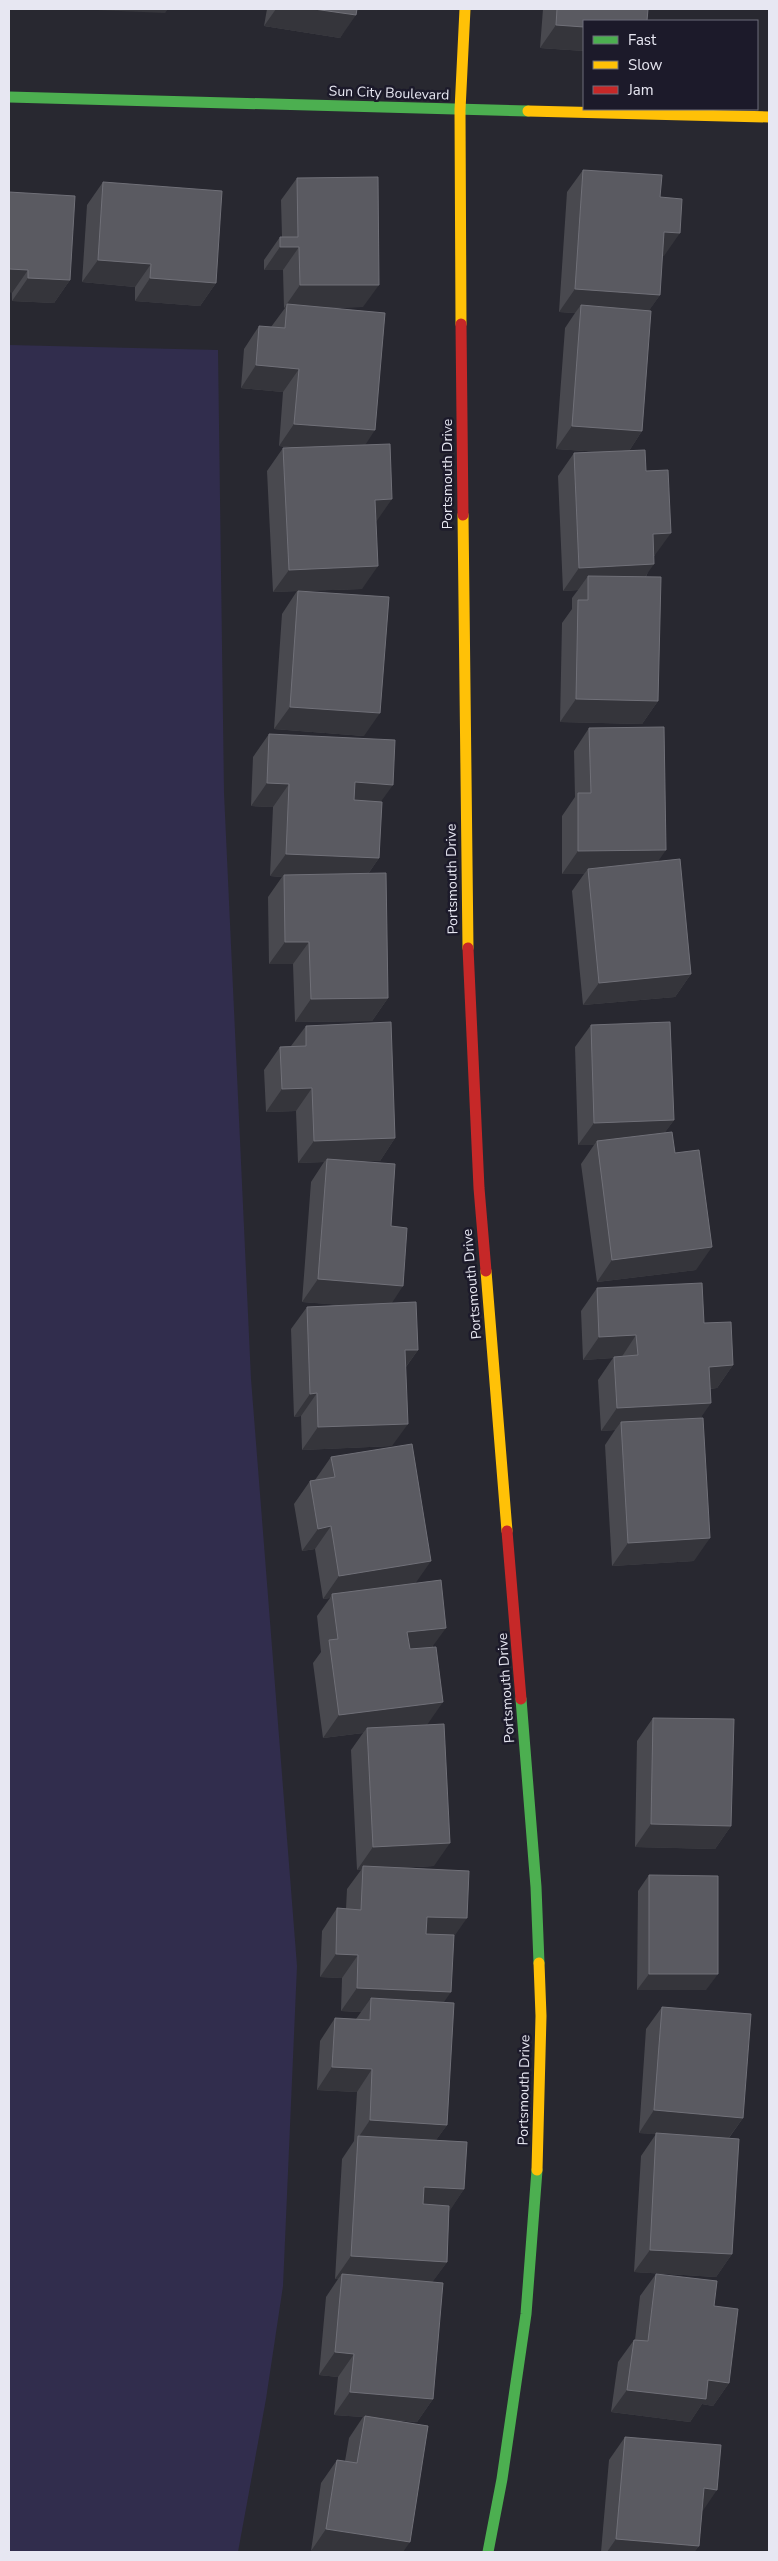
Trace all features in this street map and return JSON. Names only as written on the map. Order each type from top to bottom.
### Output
[{"type":"street","name":"Portsmouth Drive","points":[[465,9],[460,110],[464,701],[469,1003],[479,1188],[536,1887],[541,2016],[538,2152],[526,2314],[502,2479],[488,2552]]},
{"type":"street","name":"Sun City Boulevard","points":[[9,97],[460,110],[769,116]]},
{"type":"shaded area","points":[[9,345],[218,350],[224,793],[251,1379],[297,1966],[283,2286],[266,2399],[238,2552],[9,2552]]},
{"type":"building","points":[[314,9],[357,9],[356,15]]},
{"type":"building","points":[[557,9],[648,9],[647,20],[583,20],[583,27],[556,25]]},
{"type":"building","points":[[583,170],[662,175],[660,197],[682,199],[680,233],[664,232],[660,295],[575,289]]},
{"type":"building","points":[[378,177],[379,285],[300,285],[299,247],[280,247],[280,237],[298,237],[297,178]]},
{"type":"building","points":[[103,182],[222,191],[216,283],[150,278],[151,264],[98,260]]},
{"type":"building","points":[[9,192],[75,196],[70,280],[28,278],[28,270],[9,269]]},
{"type":"building","points":[[287,304],[385,313],[375,430],[294,424],[299,369],[256,365],[259,326],[285,328]]},
{"type":"building","points":[[581,305],[651,311],[642,431],[572,426]]},
{"type":"building","points":[[390,444],[392,499],[375,500],[378,566],[289,570],[283,448]]},
{"type":"building","points":[[645,450],[646,471],[668,470],[671,533],[653,534],[654,564],[579,568],[574,453]]},
{"type":"building","points":[[588,576],[661,577],[658,701],[576,699],[578,600],[588,600]]},
{"type":"building","points":[[298,591],[389,597],[380,713],[290,707]]},
{"type":"building","points":[[664,727],[666,850],[578,851],[578,793],[591,793],[589,728]]},
{"type":"building","points":[[269,734],[395,740],[393,785],[355,782],[354,800],[382,802],[379,858],[286,854],[289,784],[267,783]]},
{"type":"building","points":[[680,859],[691,974],[599,983],[588,869]]},
{"type":"building","points":[[386,873],[388,998],[311,999],[309,942],[285,942],[284,875]]},
{"type":"building","points":[[391,1022],[395,1138],[314,1141],[312,1088],[282,1089],[280,1047],[306,1046],[306,1026]]},
{"type":"building","points":[[670,1022],[674,1120],[594,1123],[591,1025]]},
{"type":"building","points":[[672,1132],[675,1153],[699,1150],[712,1247],[612,1260],[597,1141]]},
{"type":"building","points":[[327,1159],[395,1164],[391,1226],[407,1228],[403,1286],[318,1279]]},
{"type":"building","points":[[702,1283],[704,1323],[731,1322],[733,1365],[709,1367],[711,1403],[617,1408],[614,1357],[638,1355],[636,1335],[599,1337],[597,1288]]},
{"type":"building","points":[[416,1302],[418,1350],[405,1350],[408,1424],[318,1427],[317,1393],[310,1394],[307,1307]]},
{"type":"building","points":[[703,1418],[710,1538],[628,1543],[621,1422]]},
{"type":"building","points":[[412,1444],[431,1561],[339,1576],[331,1526],[318,1529],[310,1481],[335,1477],[331,1457]]},
{"type":"building","points":[[441,1580],[446,1628],[407,1632],[410,1649],[436,1647],[443,1702],[339,1715],[329,1640],[338,1639],[332,1594]]},
{"type":"building","points":[[653,1718],[734,1719],[731,1826],[651,1824]]},
{"type":"building","points":[[444,1724],[450,1843],[373,1847],[367,1728]]},
{"type":"building","points":[[363,1866],[469,1871],[467,1918],[427,1917],[426,1934],[454,1935],[451,1992],[357,1988],[358,1955],[336,1954],[337,1908],[361,1910]]},
{"type":"building","points":[[649,1875],[718,1876],[718,1974],[649,1974]]},
{"type":"building","points":[[371,1998],[454,2003],[447,2125],[370,2120],[372,2069],[332,2067],[335,2018],[370,2020]]},
{"type":"building","points":[[662,2007],[751,2014],[743,2118],[654,2110]]},
{"type":"building","points":[[656,2133],[739,2139],[732,2254],[650,2250]]},
{"type":"building","points":[[358,2136],[467,2142],[464,2189],[424,2187],[423,2204],[449,2206],[447,2262],[351,2256]]},
{"type":"building","points":[[342,2274],[443,2283],[433,2399],[350,2392],[354,2354],[335,2352]]},
{"type":"building","points":[[656,2274],[717,2281],[714,2306],[738,2309],[729,2383],[708,2380],[706,2399],[627,2390],[634,2340],[648,2341]]},
{"type":"building","points":[[365,2416],[428,2426],[410,2542],[326,2529],[337,2460],[357,2463]]},
{"type":"building","points":[[625,2437],[721,2445],[717,2490],[704,2488],[699,2546],[616,2539]]},
{"type":"traffic: fast","points":[[9,97],[528,111]]},
{"type":"traffic: fast","points":[[521,1699],[536,1887],[539,1963]]},
{"type":"traffic: fast","points":[[488,2552],[502,2479],[526,2314],[537,2170]]},
{"type":"traffic: slow","points":[[461,324],[460,110],[465,9]]},
{"type":"traffic: slow","points":[[528,111],[769,117]]},
{"type":"traffic: slow","points":[[463,515],[468,948]]},
{"type":"traffic: slow","points":[[486,1271],[507,1531]]},
{"type":"traffic: slow","points":[[537,2170],[541,2016],[539,1963]]},
{"type":"traffic: jam","points":[[461,324],[463,515]]},
{"type":"traffic: jam","points":[[468,948],[479,1188],[486,1271]]},
{"type":"traffic: jam","points":[[507,1531],[521,1699]]}]
